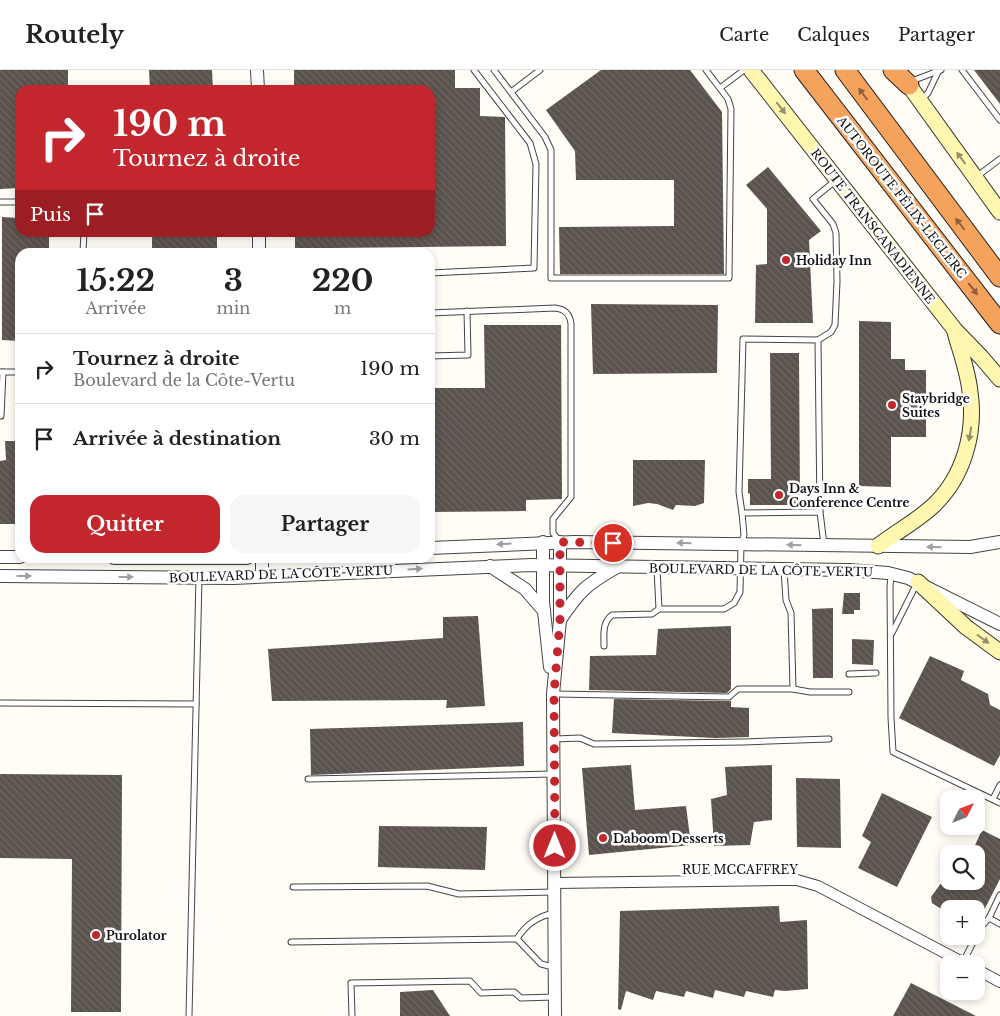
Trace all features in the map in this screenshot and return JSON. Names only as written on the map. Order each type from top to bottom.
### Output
[{"type":"highway","name":"AUTOROUTE FÉLIX-LECLERC","points":[[804,70],[1000,324]]},
{"type":"highway","points":[[845,70],[1000,277]]},
{"type":"highway","points":[[892,70],[903,77]]},
{"type":"main road","name":"ROUTE TRANSCANADIENNE","points":[[751,70],[954,330],[1000,379]]},
{"type":"main road","points":[[903,77],[1000,212]]},
{"type":"main road","points":[[878,546],[933,505],[952,482],[963,459],[971,428],[972,404],[968,378],[954,330]]},
{"type":"main road","points":[[918,582],[966,627],[1000,652]]},
{"type":"street","points":[[257,70],[258,85]]},
{"type":"street","points":[[555,1016],[554,694],[560,620],[561,566],[557,537]]},
{"type":"street","name":"BOULEVARD DE LA CÔTE-VERTU","points":[[435,548],[543,542],[557,537],[824,546],[970,547],[1000,542]]},
{"type":"street","points":[[543,542],[544,611],[554,694]]},
{"type":"street","points":[[0,557],[15,557]]},
{"type":"street","points":[[262,563],[262,576]]},
{"type":"street","name":"BOULEVARD DE LA CÔTE-VERTU","points":[[0,576],[262,576],[542,565],[855,571],[892,574],[918,582],[1000,624]]},
{"type":"street","points":[[490,566],[525,589],[544,611]]},
{"type":"street","points":[[560,620],[576,596],[584,588],[617,567]]},
{"type":"street","name":"RUE MCCAFFREY","points":[[555,887],[778,880],[805,882],[827,891],[950,955]]},
{"type":"street","points":[[985,974],[1000,982]]},
{"type":"lane","points":[[435,273],[534,268],[536,164],[534,153],[530,143],[474,70]]},
{"type":"lane","points":[[494,70],[545,137],[551,150],[551,278],[729,278],[730,109],[728,99],[706,70]]},
{"type":"lane","points":[[511,92],[540,70]]},
{"type":"lane","points":[[720,88],[744,70]]},
{"type":"lane","points":[[962,70],[1000,120]]},
{"type":"lane","points":[[903,77],[917,79],[940,71]]},
{"type":"lane","points":[[920,100],[928,94],[940,71]]},
{"type":"lane","points":[[975,177],[1000,159]]},
{"type":"lane","points":[[604,646],[605,623],[612,615],[652,614],[659,609],[724,609],[734,603],[740,592],[741,544],[744,535],[739,492],[743,339],[818,340],[831,332],[835,325],[837,244],[833,224],[813,199],[836,179]]},
{"type":"lane","points":[[0,202],[15,202]]},
{"type":"lane","points":[[435,313],[555,308],[563,310],[569,316],[571,324],[571,497],[554,516],[557,537]]},
{"type":"lane","points":[[435,356],[468,356],[467,311]]},
{"type":"lane","points":[[818,340],[820,512],[824,546]]},
{"type":"lane","points":[[1,416],[1,372],[15,372]]},
{"type":"lane","points":[[742,512],[820,512]]},
{"type":"lane","points":[[657,567],[659,609]]},
{"type":"lane","points":[[784,569],[786,600],[791,613],[793,689]]},
{"type":"lane","points":[[892,574],[890,587],[892,634],[891,717],[894,752],[1000,803]]},
{"type":"lane","points":[[188,1016],[199,577]]},
{"type":"lane","points":[[892,634],[918,582]]},
{"type":"lane","points":[[849,674],[876,673]]},
{"type":"lane","points":[[554,694],[729,696],[738,689],[848,692]]},
{"type":"lane","points":[[0,703],[196,704]]},
{"type":"lane","points":[[554,739],[580,738],[594,744],[829,739]]},
{"type":"lane","points":[[308,779],[554,774]]},
{"type":"lane","points":[[993,799],[1000,785]]},
{"type":"lane","points":[[293,888],[427,886],[459,894],[555,887]]},
{"type":"lane","points":[[969,955],[981,927],[989,918],[1000,895]]},
{"type":"lane","points":[[517,939],[538,918],[555,913]]},
{"type":"lane","points":[[989,918],[1000,924]]},
{"type":"lane","points":[[291,942],[517,939],[542,964],[554,967]]},
{"type":"lane","points":[[352,1016],[352,983],[470,981],[481,993],[514,992],[521,998],[555,997]]},
{"type":"building","points":[[0,70],[68,70],[68,85],[15,85],[15,188],[0,189]]},
{"type":"building","points":[[149,70],[212,70],[213,85],[150,85]]},
{"type":"building","points":[[294,70],[455,70],[455,88],[480,88],[480,116],[505,117],[506,246],[295,248],[295,237],[435,237],[435,85],[294,85]]},
{"type":"building","points":[[601,70],[690,70],[722,112],[724,274],[560,274],[559,227],[674,226],[674,180],[576,180],[575,151],[546,110]]},
{"type":"building","points":[[974,70],[1000,70],[1000,104]]},
{"type":"building","points":[[768,167],[821,231],[809,240],[813,323],[755,323],[756,265],[767,264],[767,209],[746,185]]},
{"type":"building","points":[[2,217],[15,218],[15,237],[49,237],[49,248],[15,248],[15,341],[2,340]]},
{"type":"building","points":[[152,237],[217,237],[217,248],[152,248]]},
{"type":"building","points":[[591,304],[718,305],[717,373],[593,374]]},
{"type":"building","points":[[859,321],[891,322],[891,359],[905,359],[905,370],[926,370],[926,437],[891,437],[891,487],[859,486]]},
{"type":"building","points":[[484,325],[561,325],[562,499],[526,500],[526,511],[435,512],[435,388],[485,388]]},
{"type":"building","points":[[770,353],[799,353],[800,505],[750,505],[748,479],[771,479]]},
{"type":"building","points":[[5,441],[15,441],[15,524],[0,524],[0,461],[6,460]]},
{"type":"building","points":[[633,460],[705,460],[704,503],[695,506],[676,505],[673,510],[648,503],[633,506]]},
{"type":"building","points":[[844,593],[860,593],[860,610],[854,610],[854,614],[842,614]]},
{"type":"building","points":[[833,608],[833,678],[813,678],[812,609]]},
{"type":"building","points":[[478,616],[485,706],[446,708],[447,700],[272,701],[268,649],[443,638],[443,617]]},
{"type":"building","points":[[731,626],[731,689],[727,693],[589,690],[590,656],[656,655],[658,629]]},
{"type":"building","points":[[852,639],[874,640],[873,665],[852,664]]},
{"type":"building","points":[[930,656],[964,671],[961,680],[988,694],[990,705],[1000,710],[1000,755],[994,766],[899,718]]},
{"type":"building","points":[[614,699],[731,701],[731,707],[749,708],[749,737],[715,738],[612,733]]},
{"type":"building","points":[[523,722],[524,766],[311,775],[310,729]]},
{"type":"building","points":[[631,765],[635,810],[686,806],[691,845],[589,855],[582,768]]},
{"type":"building","points":[[772,765],[772,820],[754,822],[750,845],[714,846],[711,799],[727,795],[725,767]]},
{"type":"building","name":"Purolator","points":[[0,774],[122,775],[121,1012],[71,1012],[72,859],[0,858]]},
{"type":"building","points":[[796,778],[840,779],[841,848],[797,847]]},
{"type":"building","points":[[882,793],[932,817],[897,887],[858,868],[871,842],[862,836]]},
{"type":"building","points":[[379,826],[487,827],[485,870],[378,867]]},
{"type":"building","points":[[985,832],[1000,839],[1000,879],[985,908],[985,900],[940,900],[940,908],[932,903],[931,897],[940,885],[940,890],[985,890],[985,845],[975,845],[980,835],[985,835]]},
{"type":"building","points":[[779,906],[780,922],[807,920],[808,989],[775,990],[773,997],[746,991],[744,997],[715,990],[713,998],[686,991],[684,997],[656,991],[653,1000],[626,991],[621,1010],[618,1009],[620,911]]},
{"type":"building","points":[[911,983],[940,998],[940,1000],[944,1000],[976,1016],[893,1016]]},
{"type":"building","points":[[433,990],[450,1016],[400,1016],[400,992]]},
{"type":"place","name":"Holiday Inn","points":[[786,260]]},
{"type":"place","name":"Staybridge Suites","points":[[892,405]]},
{"type":"place","name":"Days Inn & Conference Centre","points":[[779,495]]},
{"type":"place","name":"Daboom Desserts","points":[[603,838]]},
{"type":"place","name":"Purolator","points":[[96,935]]},
{"type":"route","points":[[555,846],[554,694],[560,620],[560,542],[613,543]]}]
